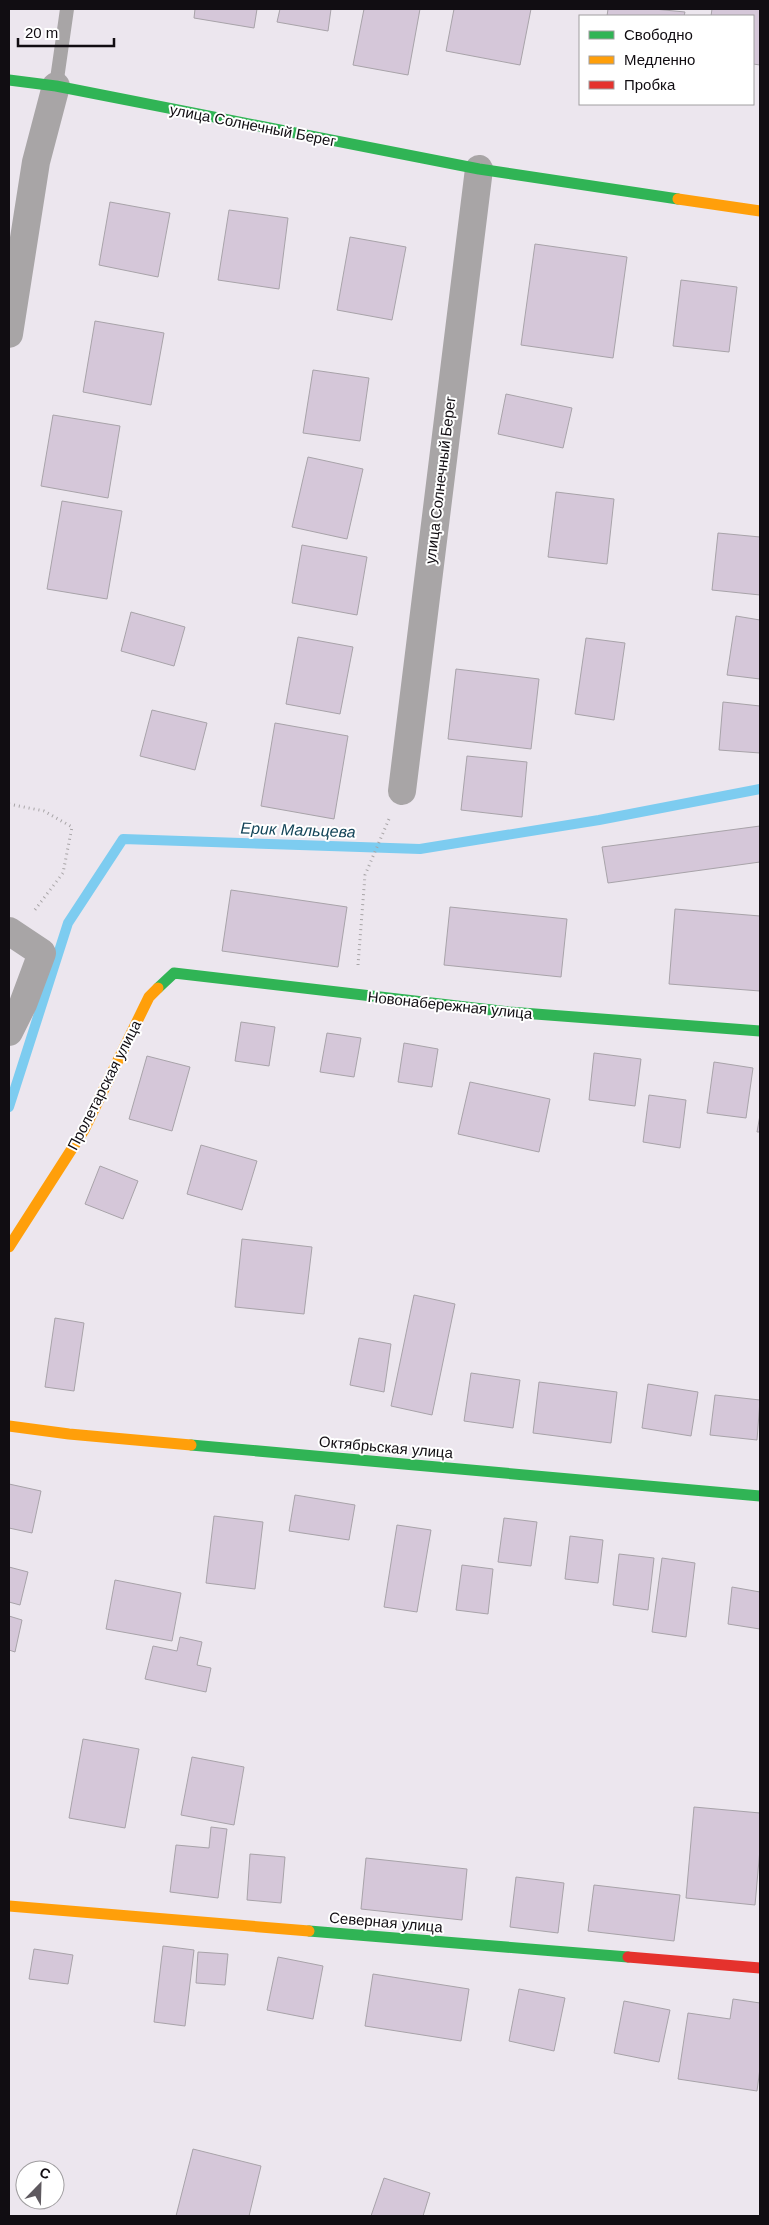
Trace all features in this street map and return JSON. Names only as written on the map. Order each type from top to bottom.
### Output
[{"type":"street","name":"улица Солнечный Берег","points":[[9,80],[56,86],[479,169],[760,211]]},
{"type":"street","points":[[9,334],[36,162],[56,86]]},
{"type":"street","name":"улица Солнечный Берег","points":[[402,791],[479,169]]},
{"type":"street","points":[[9,1032],[42,953],[12,933]]},
{"type":"street","name":"Новонабережная улица","points":[[149,997],[174,974],[509,1012],[760,1031]]},
{"type":"street","name":"Пролетарская улица","points":[[9,1247],[84,1130],[149,997]]},
{"type":"street","name":"Октябрьская улица","points":[[9,1426],[69,1434],[760,1496]]},
{"type":"street","name":"Северная улица","points":[[9,1906],[760,1968]]},
{"type":"lane","points":[[56,86],[67,9]]},
{"type":"path","points":[[9,804],[44,811],[72,827],[63,873],[12,933]]},
{"type":"path","points":[[356,995],[364,875],[386,827]]},
{"type":"building","points":[[195,9],[257,9],[254,28],[194,18]]},
{"type":"building","points":[[280,9],[331,9],[328,31],[277,22]]},
{"type":"building","points":[[364,9],[420,9],[408,75],[353,65]]},
{"type":"building","points":[[454,9],[531,9],[520,65],[446,51]]},
{"type":"building","points":[[608,9],[654,9],[685,12],[684,15],[607,15]]},
{"type":"building","points":[[712,9],[760,9],[760,65],[754,64],[754,15],[711,15]]},
{"type":"building","points":[[110,202],[170,213],[158,277],[99,265]]},
{"type":"building","points":[[229,210],[288,218],[279,289],[218,280]]},
{"type":"building","points":[[350,237],[406,247],[392,320],[337,310]]},
{"type":"building","points":[[535,244],[627,257],[613,358],[521,345]]},
{"type":"building","points":[[681,280],[737,287],[729,352],[673,346]]},
{"type":"building","points":[[95,321],[164,333],[151,405],[83,392]]},
{"type":"building","points":[[313,370],[369,378],[360,441],[303,433]]},
{"type":"building","points":[[506,394],[572,408],[563,448],[498,434]]},
{"type":"building","points":[[53,415],[120,426],[108,498],[41,486]]},
{"type":"building","points":[[308,457],[363,469],[347,539],[292,527]]},
{"type":"building","points":[[556,492],[614,499],[607,564],[548,557]]},
{"type":"building","points":[[62,501],[122,511],[107,599],[47,589]]},
{"type":"building","points":[[718,533],[760,537],[760,595],[712,590]]},
{"type":"building","points":[[302,545],[367,557],[357,615],[292,603]]},
{"type":"building","points":[[131,612],[185,627],[174,666],[121,651]]},
{"type":"building","points":[[736,616],[760,620],[760,679],[727,675]]},
{"type":"building","points":[[298,637],[353,647],[340,714],[286,704]]},
{"type":"building","points":[[586,638],[625,643],[614,720],[575,714]]},
{"type":"building","points":[[456,669],[539,679],[531,749],[448,739]]},
{"type":"building","points":[[723,702],[760,706],[760,753],[719,750]]},
{"type":"building","points":[[152,710],[207,723],[195,770],[140,756]]},
{"type":"building","points":[[275,723],[348,736],[334,819],[261,806]]},
{"type":"building","points":[[467,756],[527,762],[522,817],[461,810]]},
{"type":"building","points":[[760,826],[760,862],[608,883],[602,847]]},
{"type":"building","points":[[231,890],[347,907],[338,967],[222,951]]},
{"type":"building","points":[[450,907],[567,919],[561,977],[444,965]]},
{"type":"building","points":[[675,909],[760,916],[760,991],[669,984]]},
{"type":"building","points":[[241,1022],[275,1027],[269,1066],[235,1061]]},
{"type":"building","points":[[327,1033],[361,1038],[354,1077],[320,1072]]},
{"type":"building","points":[[404,1043],[438,1049],[432,1087],[398,1082]]},
{"type":"building","points":[[594,1053],[641,1059],[635,1106],[589,1100]]},
{"type":"building","points":[[147,1056],[190,1067],[172,1131],[129,1119]]},
{"type":"building","points":[[714,1062],[753,1068],[746,1118],[707,1113]]},
{"type":"building","points":[[470,1082],[550,1099],[539,1152],[458,1134]]},
{"type":"building","points":[[649,1095],[686,1100],[680,1148],[643,1142]]},
{"type":"building","points":[[760,1115],[760,1132],[757,1132]]},
{"type":"building","points":[[201,1145],[257,1161],[242,1210],[187,1194]]},
{"type":"building","points":[[100,1166],[138,1181],[123,1219],[85,1204]]},
{"type":"building","points":[[242,1239],[312,1247],[304,1314],[235,1307]]},
{"type":"building","points":[[414,1295],[455,1304],[432,1415],[391,1406]]},
{"type":"building","points":[[55,1318],[84,1323],[74,1391],[45,1387]]},
{"type":"building","points":[[359,1338],[391,1344],[384,1392],[350,1385]]},
{"type":"building","points":[[471,1373],[520,1380],[513,1428],[464,1421]]},
{"type":"building","points":[[539,1382],[617,1392],[611,1443],[533,1433]]},
{"type":"building","points":[[648,1384],[698,1392],[691,1436],[642,1428]]},
{"type":"building","points":[[715,1395],[760,1400],[757,1440],[710,1435]]},
{"type":"building","points":[[9,1484],[41,1491],[32,1533],[9,1528]]},
{"type":"building","points":[[295,1495],[355,1505],[349,1540],[289,1531]]},
{"type":"building","points":[[214,1516],[263,1522],[255,1589],[206,1583]]},
{"type":"building","points":[[504,1518],[537,1522],[531,1566],[498,1562]]},
{"type":"building","points":[[397,1525],[431,1530],[417,1612],[384,1607]]},
{"type":"building","points":[[570,1536],[603,1540],[598,1583],[565,1579]]},
{"type":"building","points":[[619,1554],[654,1558],[648,1610],[613,1605]]},
{"type":"building","points":[[662,1558],[695,1563],[686,1637],[652,1632]]},
{"type":"building","points":[[462,1565],[493,1569],[488,1614],[456,1610]]},
{"type":"building","points":[[9,1567],[28,1572],[20,1605],[9,1602]]},
{"type":"building","points":[[115,1580],[181,1593],[172,1641],[106,1629]]},
{"type":"building","points":[[732,1587],[760,1592],[760,1629],[728,1624]]},
{"type":"building","points":[[9,1616],[22,1620],[15,1652],[9,1650]]},
{"type":"building","points":[[180,1637],[202,1642],[197,1665],[211,1668],[206,1692],[145,1679],[153,1646],[177,1651]]},
{"type":"building","points":[[83,1739],[139,1749],[125,1828],[69,1818]]},
{"type":"building","points":[[192,1757],[244,1767],[234,1825],[181,1815]]},
{"type":"building","points":[[694,1807],[760,1813],[760,1849],[755,1905],[686,1898]]},
{"type":"building","points":[[211,1827],[227,1829],[218,1898],[170,1892],[176,1845],[209,1848]]},
{"type":"building","points":[[250,1854],[285,1857],[281,1903],[247,1900]]},
{"type":"building","points":[[366,1858],[467,1869],[462,1920],[361,1909]]},
{"type":"building","points":[[516,1877],[564,1883],[558,1933],[510,1927]]},
{"type":"building","points":[[594,1885],[680,1895],[674,1941],[588,1931]]},
{"type":"building","points":[[163,1946],[194,1950],[185,2026],[154,2022]]},
{"type":"building","points":[[34,1949],[73,1955],[68,1984],[29,1979]]},
{"type":"building","points":[[198,1952],[228,1954],[225,1985],[196,1983]]},
{"type":"building","points":[[278,1957],[323,1966],[313,2019],[267,2010]]},
{"type":"building","points":[[373,1974],[469,1989],[461,2041],[365,2026]]},
{"type":"building","points":[[519,1989],[565,1998],[554,2051],[509,2041]]},
{"type":"building","points":[[733,1999],[760,2003],[760,2068],[757,2091],[678,2079],[688,2013],[730,2019]]},
{"type":"building","points":[[624,2001],[670,2010],[659,2062],[614,2053]]},
{"type":"building","points":[[193,2149],[261,2166],[249,2216],[176,2216]]},
{"type":"building","points":[[384,2178],[430,2193],[423,2216],[371,2216]]},
{"type":"waterway","name":"Ерик Мальцева","points":[[9,1107],[68,923],[123,839],[420,849],[599,820],[760,789]]},
{"type":"traffic: fast","points":[[9,80],[56,86],[479,169],[678,199]]},
{"type":"traffic: fast","points":[[158,988],[174,973],[509,1012],[760,1031]]},
{"type":"traffic: fast","points":[[191,1445],[760,1496]]},
{"type":"traffic: fast","points":[[309,1931],[628,1957]]},
{"type":"traffic: slow","points":[[678,199],[760,211]]},
{"type":"traffic: slow","points":[[9,1247],[84,1130],[149,997],[158,988]]},
{"type":"traffic: slow","points":[[9,1426],[69,1434],[191,1445]]},
{"type":"traffic: slow","points":[[9,1906],[309,1931]]},
{"type":"traffic: jam","points":[[628,1957],[760,1968]]}]
